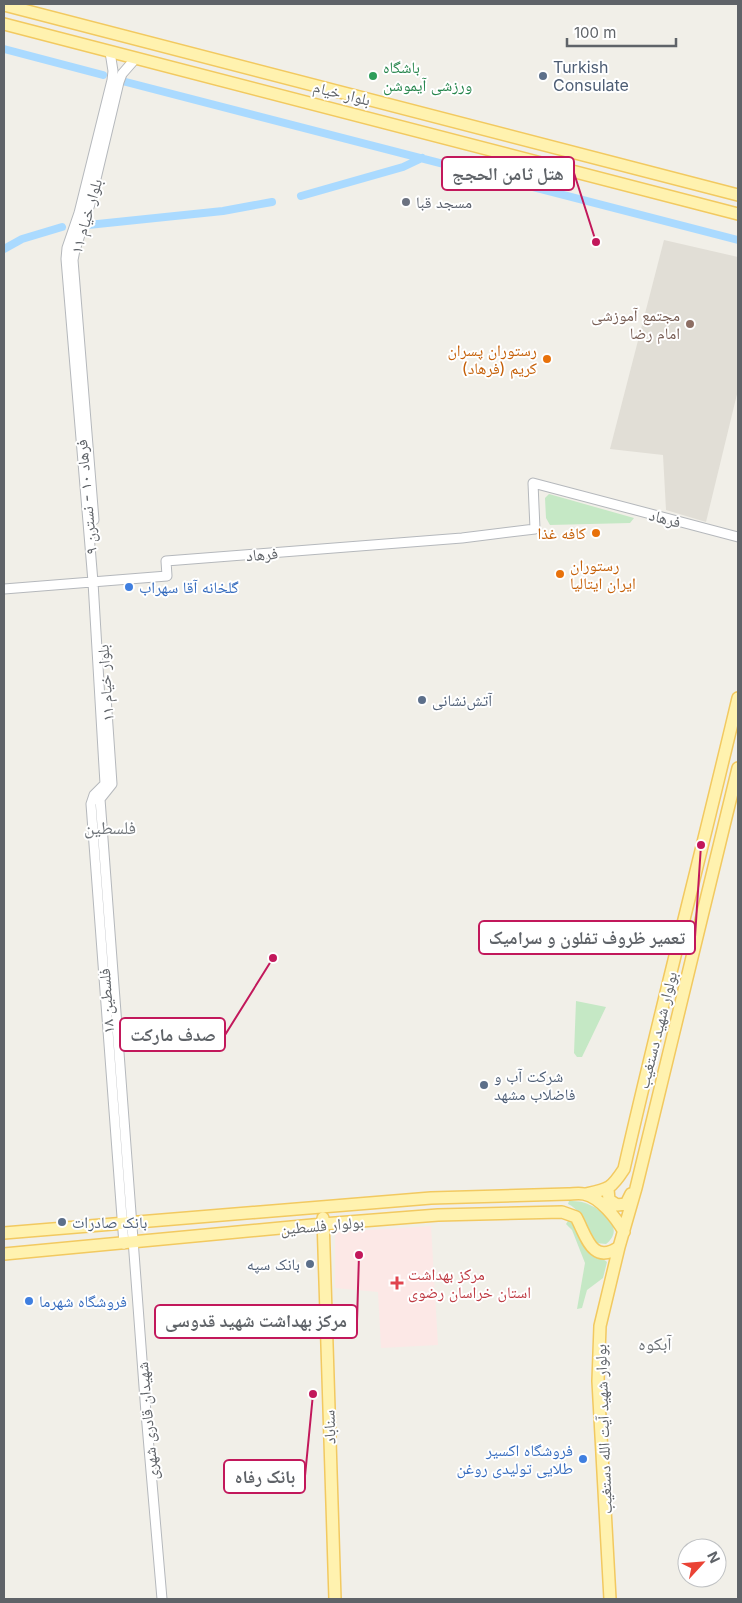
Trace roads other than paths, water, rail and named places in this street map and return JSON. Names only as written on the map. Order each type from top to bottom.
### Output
[{"type":"main road","name":"بلوار خیام","points":[[4,5],[738,195]]},
{"type":"main road","name":"بلوار خیام","points":[[4,24],[738,214]]},
{"type":"main road","points":[[609,181],[615,179],[618,174],[618,168],[615,163]]},
{"type":"main road","name":"بولوار شهید دستغیب","points":[[608,1189],[617,1181],[624,1168],[738,698]]},
{"type":"main road","name":"بولوار شهید دستغیب","points":[[624,1232],[738,768]]},
{"type":"main road","points":[[586,1194],[608,1189],[612,1203],[617,1205],[626,1204],[630,1198],[636,1173],[641,1165]]},
{"type":"main road","name":"بولوار فلسطین","points":[[4,1233],[440,1198],[526,1194],[586,1194]]},
{"type":"main road","points":[[586,1194],[612,1213],[624,1232]]},
{"type":"main road","name":"سناباد","points":[[322,1206],[335,1599]]},
{"type":"main road","name":"بولوار فلسطین","points":[[4,1254],[323,1224],[447,1215],[564,1212],[576,1216],[589,1243],[597,1252],[612,1252],[619,1247]]},
{"type":"main road","name":"بولوار شهید آیت الله دستغیب","points":[[610,1599],[598,1381],[600,1326],[624,1232]]},
{"type":"street","name":"بلوار خیام ۱۱","points":[[82,412],[66,260],[67,248],[80,213],[111,85],[113,71],[110,52]]},
{"type":"street","name":"بلوار خیام ۱۱","points":[[82,412],[73,260],[90,204],[119,82],[122,74],[136,58]]},
{"type":"street","name":"فرهاد ۱۰ - نسترن ۹","points":[[82,412],[96,582]]},
{"type":"street","name":"فرهاد","points":[[4,589],[167,576],[166,561],[462,538],[536,529],[533,483],[738,537]]},
{"type":"street","name":"بلوار خیام ۱۱","points":[[96,582],[109,784]]},
{"type":"street","name":"فلسطین ۱۸","points":[[109,784],[100,799],[129,1243]]},
{"type":"street","name":"شهیدان قادری شهری","points":[[129,1243],[162,1599]]},
{"type":"waterway","points":[[4,49],[103,75]]},
{"type":"waterway","points":[[126,82],[738,240]]},
{"type":"waterway","points":[[301,196],[403,167],[422,158]]},
{"type":"waterway","points":[[88,225],[223,211],[272,202]]},
{"type":"waterway","points":[[4,249],[22,239],[62,227]]},
{"type":"place","name":"باشگاه ورزشی آیموشن","points":[[373,76]]},
{"type":"place","name":"Turkish Consulate","points":[[543,76]]},
{"type":"place","name":"مسجد قبا","points":[[406,202]]},
{"type":"place","name":"هتل ثامن الحجج","points":[[596,242]]},
{"type":"place","name":"مجتمع آموزشی امام رضا","points":[[690,324]]},
{"type":"place","name":"رستوران پسران کریم (فرهاد)","points":[[547,359]]},
{"type":"place","name":"کافه غذا","points":[[596,533]]},
{"type":"place","name":"رستوران ایران ایتالیا","points":[[560,574]]},
{"type":"place","name":"گلخانه آقا سهراب","points":[[129,587]]},
{"type":"place","name":"آتش‌نشانی","points":[[422,700]]},
{"type":"place","name":"تعمیر ظروف تفلون و سرامیک","points":[[701,845]]},
{"type":"place","name":"صدف مارکت","points":[[273,958]]},
{"type":"place","name":"شرکت آب و فاضلاب مشهد","points":[[484,1085]]},
{"type":"place","name":"بانک صادرات","points":[[62,1222]]},
{"type":"place","name":"مرکز بهداشت شهید قدوسی","points":[[359,1255]]},
{"type":"place","name":"بانک سپه","points":[[310,1264]]},
{"type":"place","name":"مرکز بهداشت استان خراسان رضوی","points":[[397,1283]]},
{"type":"place","name":"فروشگاه شهرما","points":[[29,1301]]},
{"type":"place","name":"بانک رفاه","points":[[313,1394]]},
{"type":"place","name":"فروشگاه اکسیر طلایی تولیدی روغن","points":[[583,1459]]},
{"type":"district","name":"فلسطین","points":[[110,827]]},
{"type":"district","name":"آبکوه","points":[[655,1343]]}]
